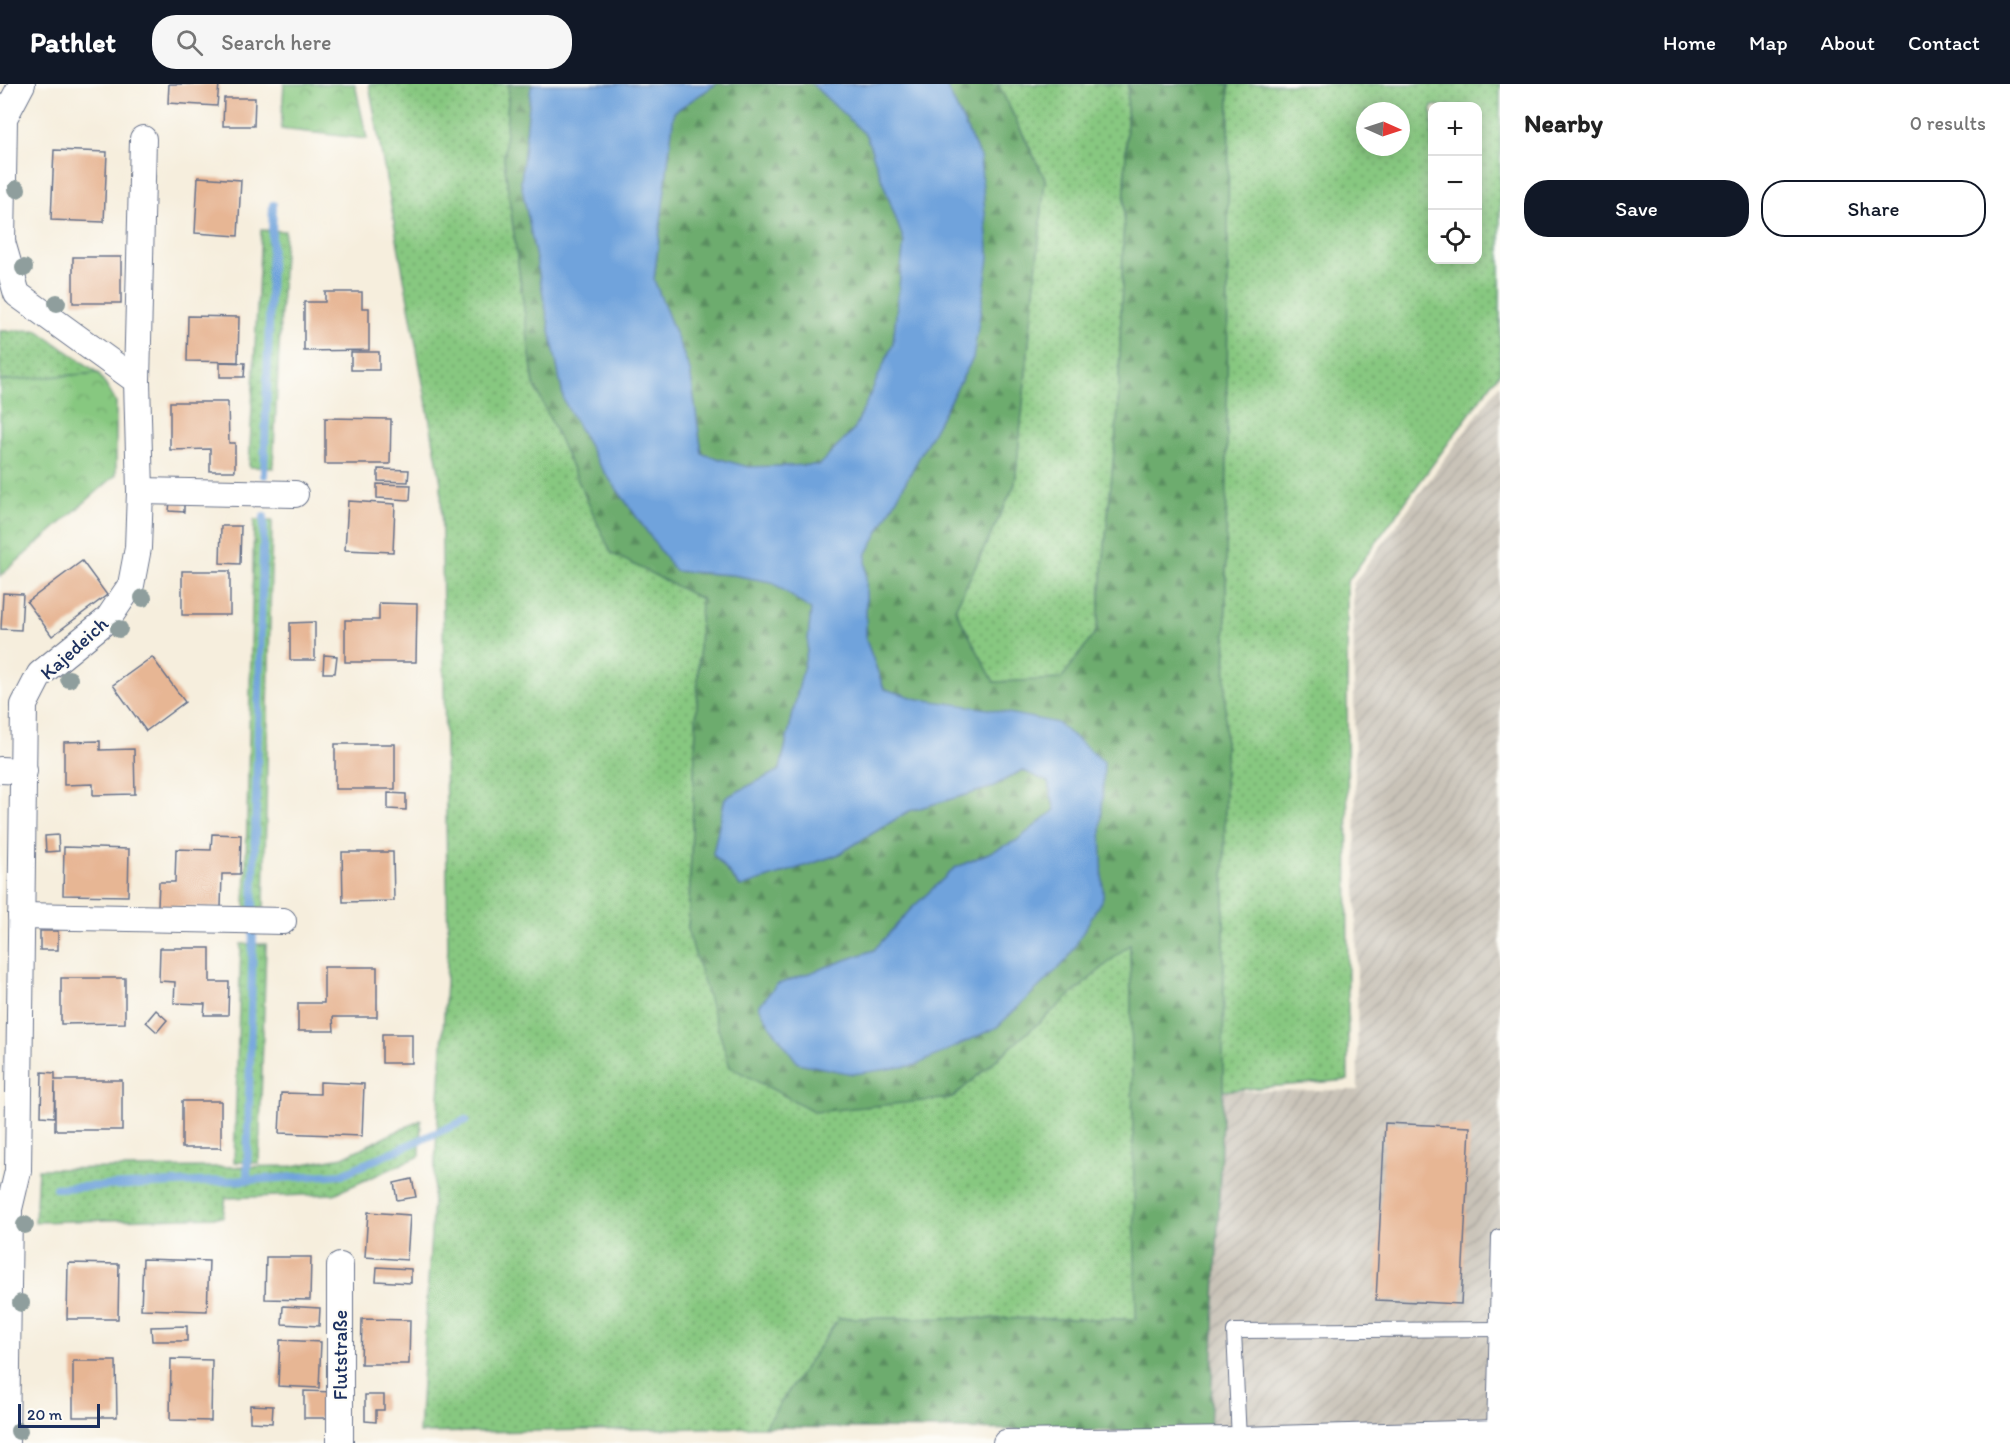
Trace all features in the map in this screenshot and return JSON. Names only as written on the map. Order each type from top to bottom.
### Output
[{"type":"street","points":[[22,84],[4,118],[2,242],[17,294],[137,381]]},
{"type":"street","name":"Kajedeich","points":[[6,1443],[9,1209],[18,1171],[21,916],[12,771],[24,705],[40,674],[108,619],[131,585],[138,548],[140,491],[137,381],[143,139]]},
{"type":"street","points":[[140,491],[294,494]]},
{"type":"street","points":[[21,916],[283,921]]},
{"type":"street","name":"Flutstraße","points":[[340,1266],[340,1443]]},
{"type":"street","points":[[1006,1443],[1497,1433]]},
{"type":"lane","points":[[1497,1433],[1499,1237]]},
{"type":"lane","points":[[1239,1440],[1234,1331],[1498,1329]]},
{"type":"shaded area","points":[[1500,384],[1500,1443],[1209,1443],[1223,1091],[1358,1090],[1353,584]]},
{"type":"green space","points":[[284,84],[355,84],[367,139],[281,129]]},
{"type":"green space","points":[[369,84],[509,84],[504,160],[534,384],[701,599],[688,932],[952,1098],[1130,943],[1137,1319],[839,1318],[764,1427],[419,1433],[448,948],[441,483]]},
{"type":"green space","points":[[509,84],[534,84],[531,87],[521,182],[564,401],[599,464],[675,571],[733,575],[772,582],[811,609],[807,652],[780,770],[725,798],[713,854],[740,887],[837,855],[909,811],[990,788],[1023,770],[1048,782],[1055,810],[1016,841],[955,868],[911,909],[874,950],[776,985],[769,1024],[1101,828],[1103,762],[884,689],[866,640],[866,555],[973,358],[980,157],[945,84],[998,84],[1045,179],[1015,484],[955,609],[994,682],[1061,679],[1097,630],[1118,411],[1128,84],[1229,84],[1223,1091],[1210,1432],[764,1427],[839,1318],[1136,1319],[1130,944],[952,1098],[815,1112],[730,1067],[688,932],[701,599],[611,553],[534,384],[504,159]]},
{"type":"green space","points":[[716,84],[812,84],[866,135],[904,241],[893,344],[854,430],[819,465],[748,467],[702,454],[690,371],[654,280],[674,112]]},
{"type":"green space","points":[[998,84],[1128,84],[1118,411],[1097,630],[1061,680],[994,682],[955,609],[1015,484],[1045,179]]},
{"type":"green space","points":[[1229,84],[1500,84],[1500,372],[1347,582],[1348,1080],[1223,1091]]},
{"type":"green space","points":[[261,230],[285,231],[273,468],[249,467]]},
{"type":"green space","points":[[37,330],[98,373],[0,381],[0,331]]},
{"type":"green space","points":[[98,373],[116,402],[116,475],[0,576],[0,381]]},
{"type":"green space","points":[[254,520],[272,521],[264,908],[245,907]]},
{"type":"green space","points":[[241,944],[266,944],[259,1163],[234,1162]]},
{"type":"green space","points":[[421,1120],[420,1156],[334,1194],[226,1198],[223,1217],[35,1222],[38,1169],[293,1166],[343,1157]]},
{"type":"water","points":[[534,84],[716,84],[674,112],[654,280],[690,371],[702,454],[748,467],[819,465],[854,430],[893,344],[904,241],[866,135],[812,84],[945,84],[980,157],[989,258],[973,358],[866,555],[866,640],[884,689],[918,699],[988,709],[1057,723],[1104,762],[1101,828],[1103,897],[1067,960],[997,1027],[916,1065],[853,1074],[798,1063],[769,1024],[759,1006],[776,985],[874,950],[911,909],[955,868],[1016,841],[1055,810],[1048,782],[1022,770],[990,788],[909,811],[837,855],[741,887],[713,854],[725,798],[780,770],[807,652],[811,610],[772,582],[733,575],[675,571],[599,464],[564,401],[521,182],[531,87]]},
{"type":"building","points":[[169,84],[219,84],[217,106],[168,103]]},
{"type":"building","points":[[224,98],[255,98],[254,126],[223,126]]},
{"type":"building","points":[[54,150],[107,152],[104,222],[51,220]]},
{"type":"building","points":[[198,177],[241,180],[238,236],[195,233]]},
{"type":"building","points":[[73,257],[121,257],[121,303],[73,303]]},
{"type":"building","points":[[325,292],[362,292],[362,308],[369,308],[369,350],[304,351],[304,302],[325,302]]},
{"type":"building","points":[[188,316],[239,317],[238,362],[187,361]]},
{"type":"building","points":[[351,352],[379,352],[379,370],[351,370]]},
{"type":"building","points":[[220,362],[245,363],[244,377],[220,377]]},
{"type":"building","points":[[170,402],[228,402],[229,443],[235,443],[235,471],[210,471],[210,449],[170,450]]},
{"type":"building","points":[[325,418],[391,419],[390,464],[325,464]]},
{"type":"building","points":[[378,469],[409,470],[408,482],[378,481]]},
{"type":"building","points":[[377,484],[411,485],[410,500],[377,498]]},
{"type":"building","points":[[348,501],[395,504],[393,552],[345,550]]},
{"type":"building","points":[[170,502],[184,503],[184,512],[169,511]]},
{"type":"building","points":[[221,526],[241,526],[240,564],[220,563]]},
{"type":"building","points":[[82,561],[107,595],[52,636],[27,602]]},
{"type":"building","points":[[182,571],[230,571],[230,615],[182,615]]},
{"type":"building","points":[[3,593],[23,594],[21,630],[1,629]]},
{"type":"building","points":[[379,603],[417,604],[416,662],[345,662],[345,620],[379,620]]},
{"type":"building","points":[[315,622],[315,660],[290,660],[290,623]]},
{"type":"building","points":[[324,655],[337,656],[335,673],[323,673]]},
{"type":"building","points":[[152,657],[185,702],[146,731],[113,685]]},
{"type":"building","points":[[100,741],[100,750],[134,749],[135,794],[93,795],[93,784],[64,785],[64,742]]},
{"type":"building","points":[[335,744],[395,744],[395,789],[335,789]]},
{"type":"building","points":[[388,793],[406,794],[406,810],[388,809]]},
{"type":"building","points":[[212,834],[241,835],[240,874],[222,874],[221,908],[158,906],[159,882],[175,882],[176,849],[211,850]]},
{"type":"building","points":[[58,835],[59,851],[46,852],[45,836]]},
{"type":"building","points":[[64,847],[129,849],[128,896],[63,895]]},
{"type":"building","points":[[342,852],[393,852],[394,901],[343,902]]},
{"type":"building","points":[[40,931],[58,931],[58,950],[40,950]]},
{"type":"building","points":[[160,948],[210,948],[210,982],[229,982],[228,1015],[204,1015],[205,1004],[174,1003],[175,982],[159,981]]},
{"type":"building","points":[[324,967],[377,967],[377,1017],[333,1017],[334,1031],[298,1031],[298,1003],[324,1003]]},
{"type":"building","points":[[61,978],[125,978],[125,1023],[61,1024]]},
{"type":"building","points":[[156,1010],[167,1020],[157,1032],[146,1022]]},
{"type":"building","points":[[382,1034],[412,1034],[412,1063],[382,1063]]},
{"type":"building","points":[[42,1072],[55,1073],[55,1080],[122,1080],[122,1130],[55,1130],[55,1082],[54,1117],[41,1116]]},
{"type":"building","points":[[320,1082],[364,1084],[362,1136],[279,1133],[281,1093],[320,1094]]},
{"type":"building","points":[[182,1101],[221,1101],[221,1148],[182,1148]]},
{"type":"building","points":[[1385,1123],[1470,1127],[1461,1304],[1376,1300]]},
{"type":"building","points":[[412,1179],[416,1197],[397,1200],[394,1183]]},
{"type":"building","points":[[368,1212],[410,1215],[407,1260],[365,1257]]},
{"type":"building","points":[[266,1257],[311,1257],[310,1300],[265,1299]]},
{"type":"building","points":[[143,1259],[209,1261],[207,1311],[141,1309]]},
{"type":"building","points":[[68,1263],[119,1264],[118,1319],[67,1319]]},
{"type":"building","points":[[377,1267],[411,1269],[411,1283],[376,1281]]},
{"type":"building","points":[[283,1306],[320,1308],[319,1326],[282,1324]]},
{"type":"building","points":[[362,1319],[410,1320],[409,1364],[361,1364]]},
{"type":"building","points":[[187,1326],[187,1341],[152,1341],[151,1327]]},
{"type":"building","points":[[280,1340],[321,1342],[319,1388],[278,1386]]},
{"type":"building","points":[[171,1359],[212,1360],[211,1421],[170,1420]]},
{"type":"building","points":[[73,1361],[116,1361],[117,1417],[73,1417]]},
{"type":"building","points":[[304,1391],[333,1392],[332,1418],[304,1418]]},
{"type":"building","points":[[365,1395],[384,1395],[384,1410],[376,1410],[376,1422],[365,1421]]},
{"type":"building","points":[[250,1405],[273,1406],[272,1423],[250,1422]]},
{"type":"waterway","points":[[264,475],[273,205]]},
{"type":"waterway","points":[[253,908],[264,517]]},
{"type":"waterway","points":[[253,933],[247,1180],[342,1174],[466,1120]]},
{"type":"waterway","points":[[56,1188],[247,1180]]}]
